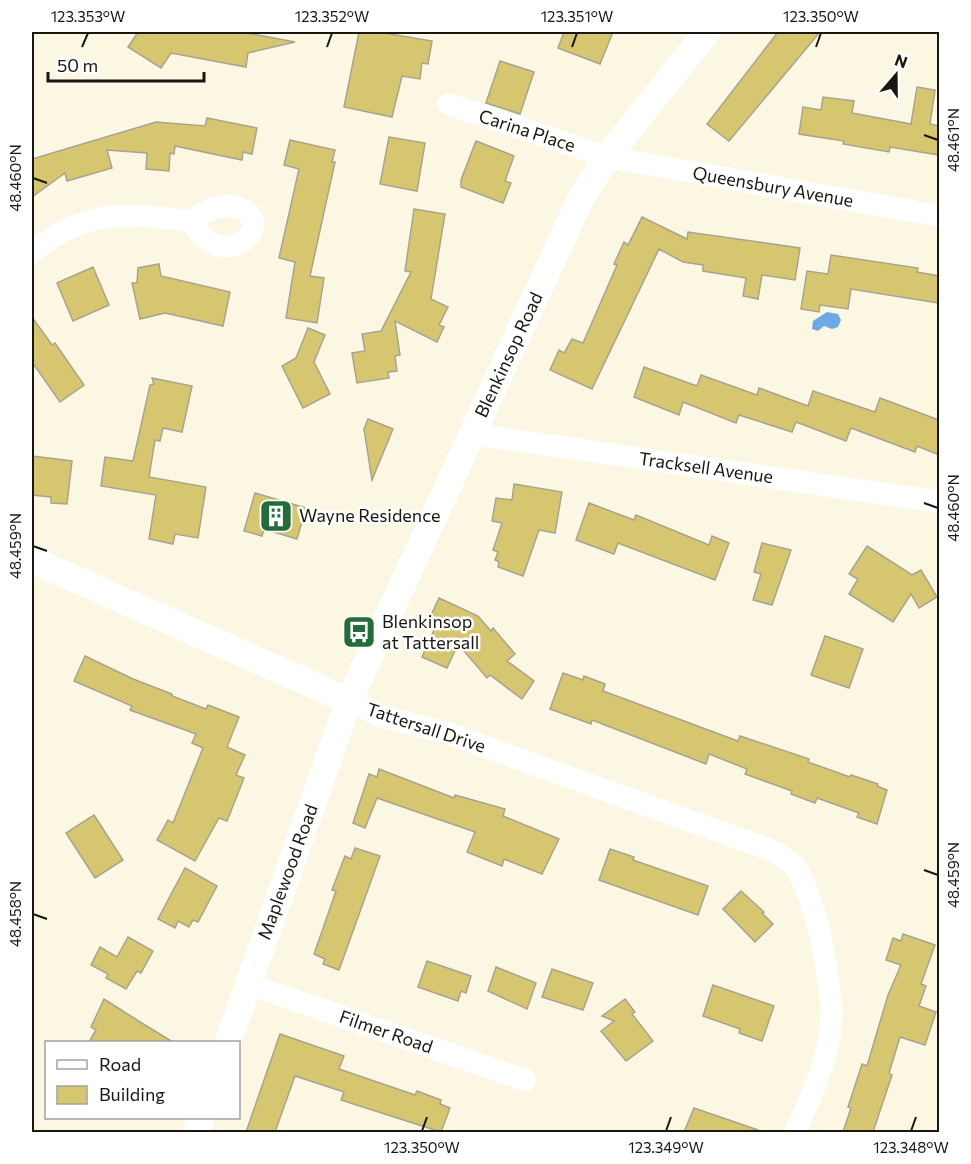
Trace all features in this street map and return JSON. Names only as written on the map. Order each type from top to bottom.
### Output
[{"type":"street","name":"Blenkinsop Road","points":[[349,701],[581,198],[607,157],[707,32]]},
{"type":"street","name":"Carina Place","points":[[448,104],[607,157]]},
{"type":"street","name":"Queensbury Avenue","points":[[607,157],[939,216]]},
{"type":"street","points":[[32,252],[57,234],[96,217],[136,215],[190,221]]},
{"type":"street","name":"Tracksell Avenue","points":[[472,434],[939,502]]},
{"type":"street","name":"Tattersall Drive","points":[[32,560],[381,716],[447,733],[771,850],[794,866],[808,892],[818,928],[831,1023],[825,1055],[795,1132]]},
{"type":"street","name":"Maplewood Road","points":[[228,1041],[349,701]]},
{"type":"street","name":"Filmer Road","points":[[248,984],[525,1080]]},
{"type":"water","points":[[827,312],[838,314],[841,320],[838,327],[832,329],[824,326],[818,331],[812,329],[813,321]]},
{"type":"building","points":[[138,32],[242,32],[295,42],[248,53],[246,67],[171,53],[161,68],[128,47]]},
{"type":"building","points":[[359,32],[379,32],[432,41],[428,64],[422,63],[420,79],[402,76],[392,117],[344,107]]},
{"type":"building","points":[[564,32],[613,32],[600,64],[558,48]]},
{"type":"building","points":[[778,32],[820,32],[729,141],[707,124]]},
{"type":"building","points":[[500,61],[534,72],[520,114],[486,103]]},
{"type":"building","points":[[917,87],[935,90],[930,124],[939,126],[939,155],[890,147],[889,152],[843,144],[844,141],[799,134],[803,107],[821,110],[823,97],[854,101],[852,113],[911,124]]},
{"type":"building","points":[[207,118],[257,128],[252,154],[243,152],[242,160],[175,146],[174,154],[170,153],[169,171],[146,169],[147,153],[107,150],[112,168],[67,181],[65,173],[32,197],[32,159],[156,122],[205,126]]},
{"type":"building","points":[[389,137],[425,143],[417,191],[380,184]]},
{"type":"building","points":[[290,140],[335,150],[332,162],[335,162],[310,276],[324,278],[317,323],[286,318],[295,262],[279,258],[299,169],[284,165]]},
{"type":"building","points":[[476,141],[514,156],[505,181],[511,183],[503,203],[461,187],[461,180]]},
{"type":"building","points":[[414,209],[445,214],[431,299],[448,307],[439,325],[444,327],[437,342],[395,321],[400,355],[395,356],[397,371],[388,372],[389,378],[357,383],[352,353],[365,351],[362,334],[381,331],[411,272],[405,271]]},
{"type":"building","points":[[642,217],[687,239],[688,232],[800,248],[795,280],[762,275],[758,299],[743,296],[746,278],[703,271],[703,265],[683,262],[659,249],[592,389],[550,370],[559,350],[564,353],[572,339],[583,343],[617,265],[614,264],[624,242],[628,245]]},
{"type":"building","points":[[831,255],[918,268],[917,272],[939,276],[939,303],[851,289],[848,309],[820,305],[819,312],[801,309],[807,271],[828,274]]},
{"type":"building","points":[[159,264],[161,276],[230,292],[223,326],[165,313],[140,319],[132,283],[137,283],[138,268]]},
{"type":"building","points":[[93,267],[109,305],[73,321],[57,283]]},
{"type":"building","points":[[32,317],[52,345],[55,343],[84,385],[60,402],[32,362]]},
{"type":"building","points":[[308,328],[325,335],[314,362],[330,394],[303,408],[282,366],[296,358]]},
{"type":"building","points":[[644,367],[697,386],[701,375],[757,395],[759,388],[808,406],[813,391],[875,412],[880,398],[939,420],[939,455],[917,446],[915,452],[851,428],[846,441],[796,422],[792,432],[739,415],[736,423],[683,402],[679,415],[634,397]]},
{"type":"building","points":[[152,378],[192,386],[182,432],[163,428],[160,441],[155,440],[149,477],[206,487],[198,538],[175,534],[173,544],[149,539],[156,495],[101,486],[105,457],[133,461],[150,385],[154,384]]},
{"type":"building","points":[[368,419],[393,429],[372,480],[364,429]]},
{"type":"building","points":[[32,456],[72,461],[67,504],[51,503],[51,497],[32,495]]},
{"type":"building","points":[[514,484],[562,492],[555,533],[539,530],[523,576],[498,567],[499,562],[495,560],[498,552],[493,550],[502,523],[492,521],[496,498],[512,500]]},
{"type":"building","name":"Wayne Residence","points":[[255,493],[306,508],[297,539],[264,529],[262,536],[244,531]]},
{"type":"building","points":[[589,503],[634,520],[636,515],[709,545],[712,536],[729,543],[715,580],[618,543],[614,554],[576,540]]},
{"type":"building","points":[[762,543],[791,550],[772,605],[753,600],[761,574],[754,572]]},
{"type":"building","points":[[867,546],[912,575],[921,570],[937,597],[919,608],[911,594],[893,622],[849,594],[858,579],[849,574]]},
{"type":"building","points":[[439,598],[478,616],[491,631],[493,628],[515,654],[507,661],[534,681],[522,699],[490,675],[487,678],[458,644],[447,668],[422,657],[434,630],[426,626]]},
{"type":"building","points":[[825,636],[863,649],[849,688],[811,675]]},
{"type":"building","points":[[85,656],[133,679],[172,694],[172,696],[206,709],[208,705],[239,717],[227,747],[245,755],[236,775],[244,778],[227,821],[219,818],[195,861],[157,840],[168,820],[173,823],[203,748],[192,743],[196,734],[130,710],[132,706],[74,681]]},
{"type":"building","points":[[563,673],[583,680],[584,676],[605,684],[603,691],[738,741],[740,736],[809,759],[808,762],[850,777],[851,775],[878,784],[877,786],[887,790],[877,824],[857,817],[859,813],[817,798],[815,803],[791,794],[792,791],[745,774],[747,769],[709,754],[706,764],[592,720],[591,724],[550,709]]},
{"type":"building","points":[[379,769],[454,798],[455,795],[505,809],[503,816],[559,839],[542,874],[504,859],[502,866],[467,852],[475,832],[377,798],[365,828],[353,823],[369,774],[377,777]]},
{"type":"building","points":[[94,815],[123,860],[95,878],[66,833]]},
{"type":"building","points":[[355,848],[380,856],[339,970],[323,964],[325,959],[314,954],[336,891],[332,890],[345,856],[351,859]]},
{"type":"building","points":[[610,849],[634,857],[633,860],[708,886],[698,915],[599,880]]},
{"type":"building","points":[[185,868],[217,886],[198,922],[193,920],[189,927],[178,921],[175,928],[158,919]]},
{"type":"building","points":[[741,891],[764,912],[762,913],[773,924],[755,942],[723,909]]},
{"type":"building","points":[[903,934],[935,945],[921,984],[926,986],[919,1006],[936,1012],[925,1045],[900,1037],[889,1073],[892,1075],[873,1132],[843,1132],[851,1108],[848,1107],[862,1064],[867,1066],[888,995],[901,965],[886,960],[893,938],[901,941]]},
{"type":"building","points":[[128,937],[153,951],[141,973],[137,971],[126,989],[106,978],[108,974],[91,965],[100,947],[117,957]]},
{"type":"building","points":[[427,961],[471,976],[466,993],[461,991],[458,1001],[418,987]]},
{"type":"building","points":[[496,967],[536,983],[527,1009],[488,991]]},
{"type":"building","points":[[552,969],[593,983],[583,1010],[542,997]]},
{"type":"building","points":[[713,985],[774,1006],[762,1041],[739,1033],[740,1029],[703,1016]]},
{"type":"building","points":[[104,999],[171,1041],[90,1041],[96,1030],[91,1027]]},
{"type":"building","points":[[625,999],[635,1012],[632,1014],[653,1041],[626,1061],[601,1031],[614,1021],[602,1016]]},
{"type":"building","points":[[280,1034],[344,1056],[339,1069],[415,1095],[417,1091],[441,1100],[440,1104],[450,1108],[441,1132],[341,1100],[344,1092],[295,1076],[275,1132],[246,1132]]},
{"type":"building","points":[[694,1108],[758,1130],[757,1132],[684,1132]]},
{"type":"place","name":"Wayne Residence","points":[[276,516]]},
{"type":"place","name":"Blenkinsop at Tattersall","points":[[359,632]]}]
